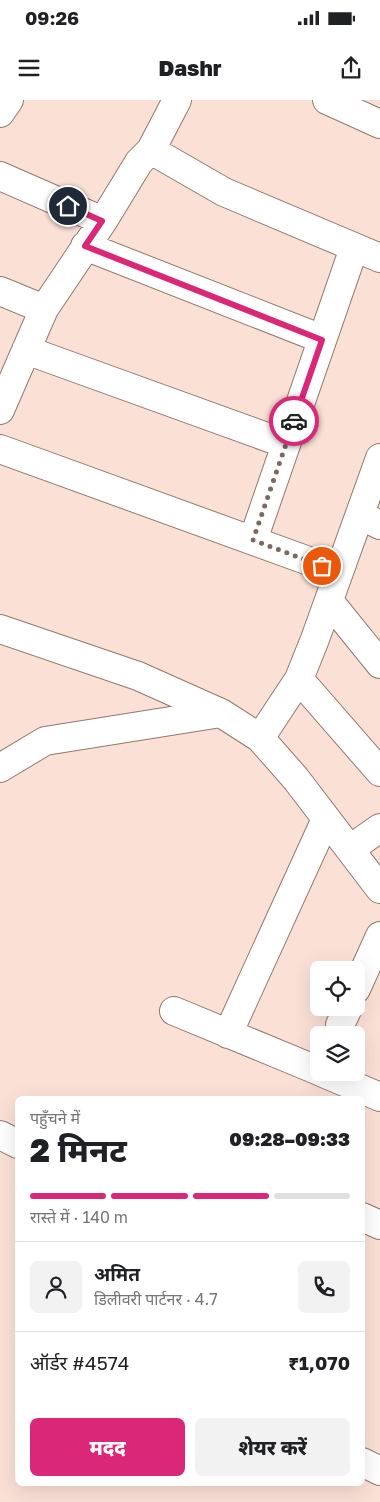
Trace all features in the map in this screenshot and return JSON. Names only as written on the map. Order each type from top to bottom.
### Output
[{"type":"street","points":[[0,113],[9,100]]},
{"type":"street","points":[[0,410],[44,309],[138,162],[151,150],[177,100]]},
{"type":"street","points":[[327,100],[378,119]]},
{"type":"street","points":[[151,150],[224,192],[380,258]]},
{"type":"street","points":[[0,176],[102,221]]},
{"type":"street","points":[[85,246],[322,340]]},
{"type":"street","points":[[253,540],[354,248]]},
{"type":"street","points":[[0,291],[44,309]]},
{"type":"street","points":[[26,350],[286,444]]},
{"type":"street","points":[[0,449],[339,572]]},
{"type":"street","points":[[260,738],[299,679],[339,572],[370,520],[380,458]]},
{"type":"street","points":[[329,601],[380,664]]},
{"type":"street","points":[[0,629],[138,676],[221,713],[260,738],[296,779],[380,889]]},
{"type":"street","points":[[299,679],[380,772]]},
{"type":"street","points":[[0,768],[46,741],[221,713]]},
{"type":"street","points":[[228,1034],[326,818]]},
{"type":"street","points":[[350,849],[380,828]]},
{"type":"street","points":[[365,969],[380,936]]},
{"type":"street","points":[[174,1011],[310,1068]]},
{"type":"street","points":[[342,1081],[380,1097]]},
{"type":"street","points":[[0,1135],[15,1142]]},
{"type":"street","points":[[365,1218],[380,1224]]},
{"type":"street","points":[[365,1463],[380,1470]]},
{"type":"way so far","points":[[294,421],[253,540],[322,566]]},
{"type":"route","points":[[68,206],[102,221],[85,246],[322,340],[294,421]]}]
